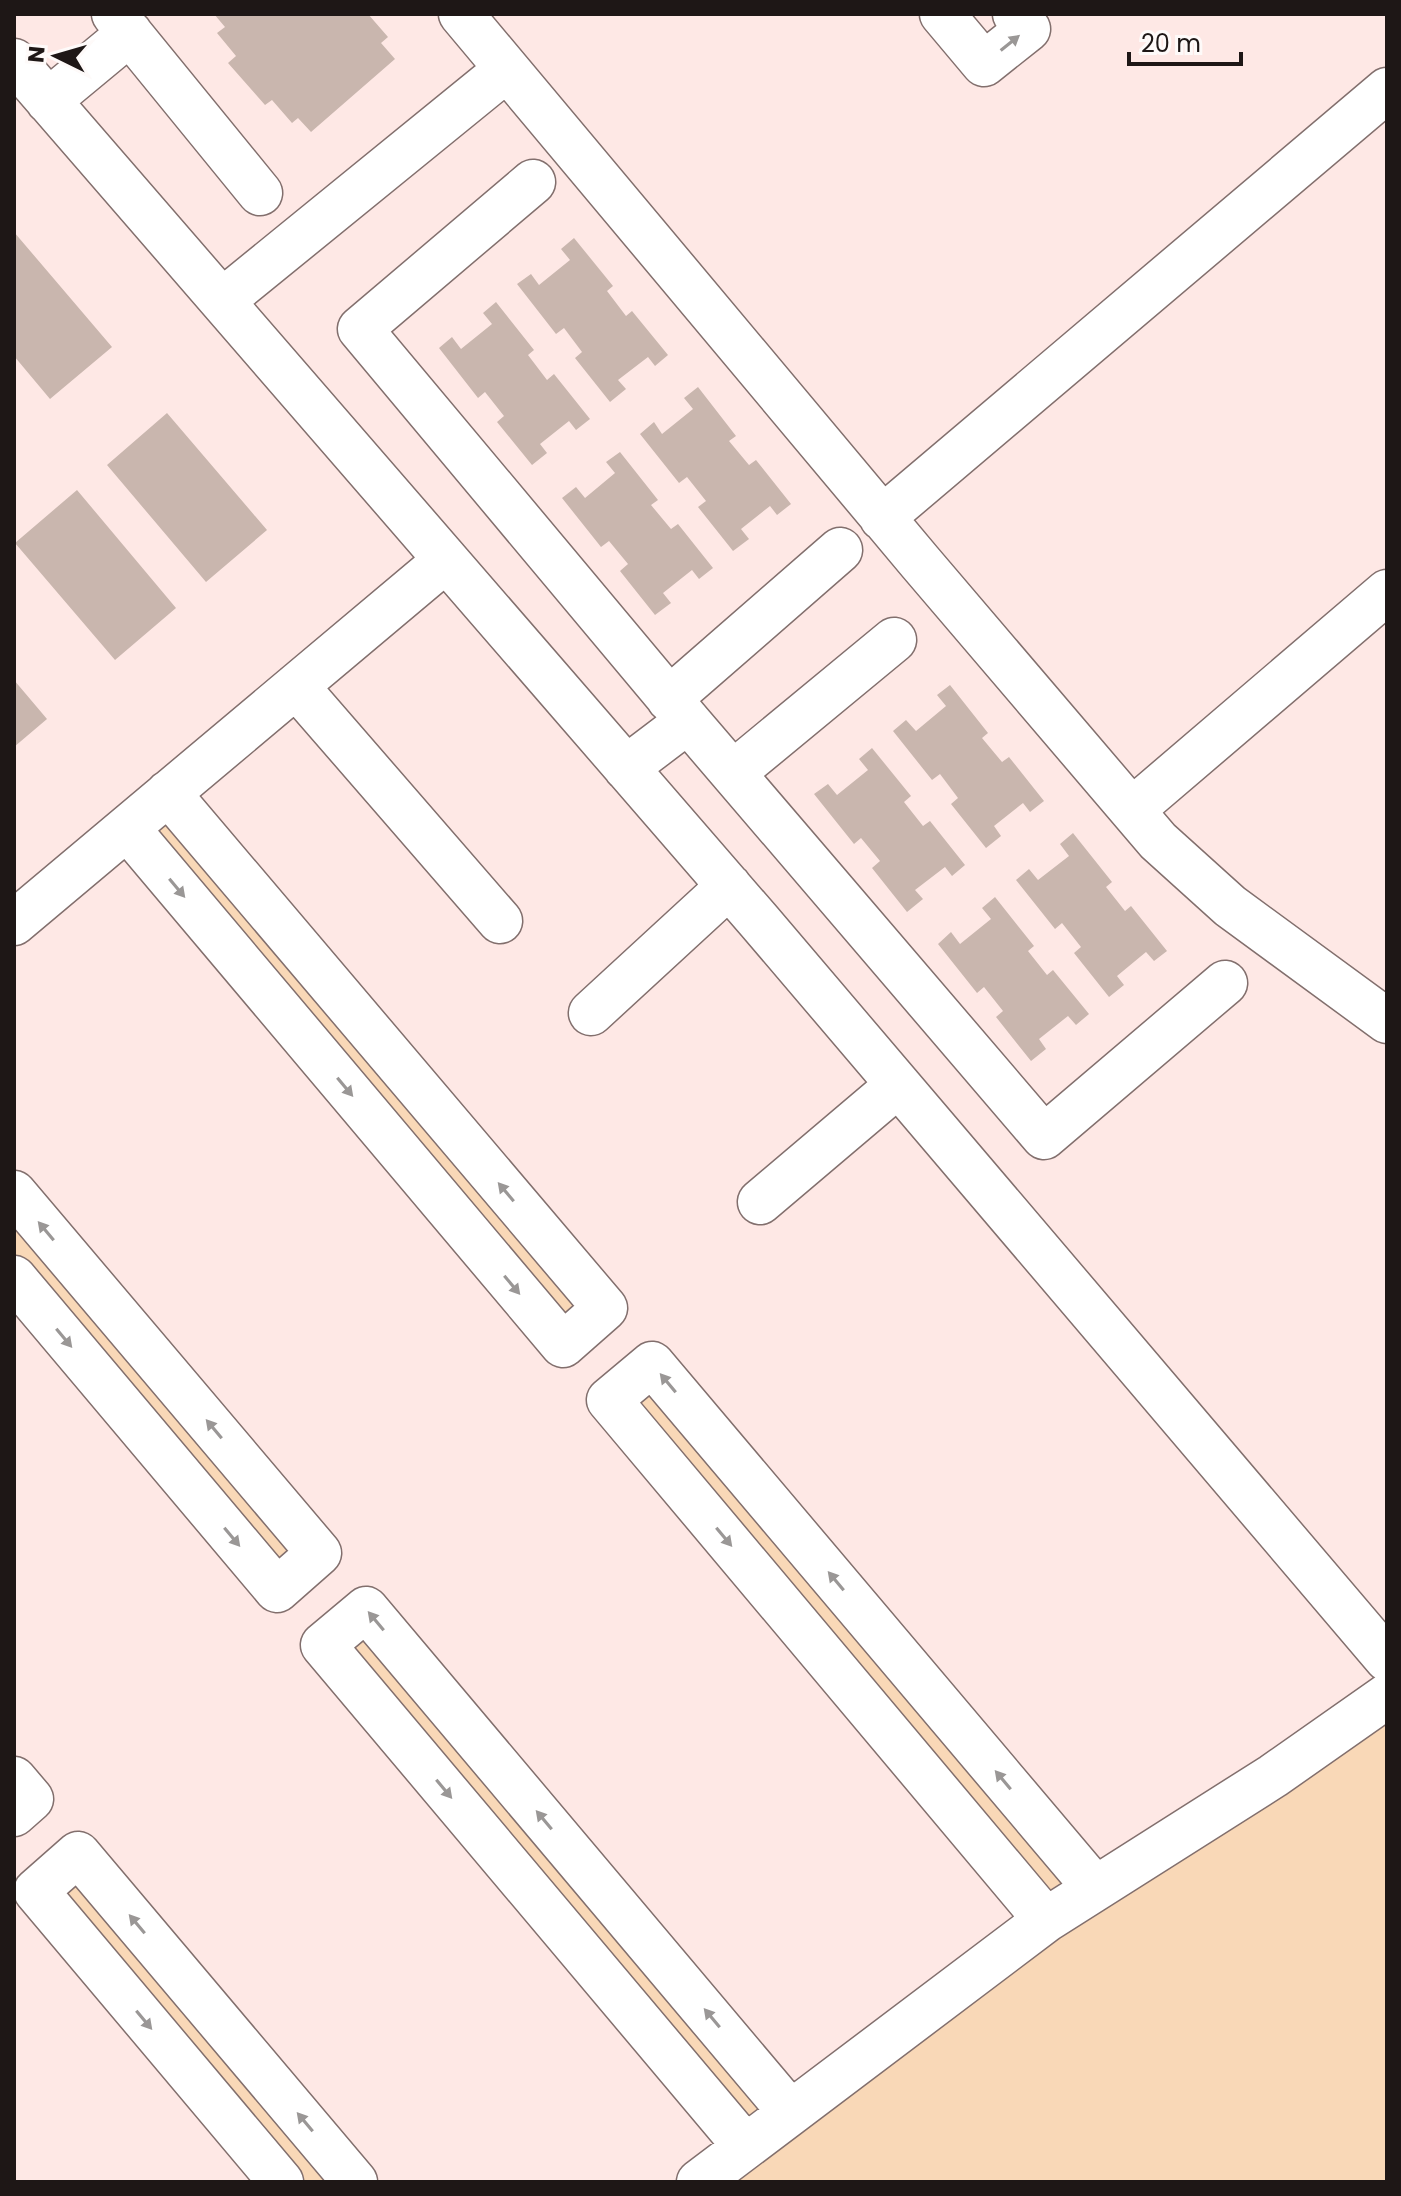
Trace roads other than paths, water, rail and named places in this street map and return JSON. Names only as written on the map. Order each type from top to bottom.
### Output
[{"type":"street","points":[[461,14],[882,518],[1158,841],[1230,906],[1387,1021]]},
{"type":"street","points":[[942,14],[984,64],[1028,29],[1015,14]]},
{"type":"street","points":[[48,101],[122,24],[260,193]]},
{"type":"street","points":[[14,61],[729,886],[1387,1659]]},
{"type":"street","points":[[222,301],[507,69]]},
{"type":"street","points":[[882,518],[1387,90]]},
{"type":"street","points":[[533,182],[360,329],[678,710],[1044,1137],[1225,983]]},
{"type":"street","points":[[626,768],[678,710],[840,550]]},
{"type":"street","points":[[14,923],[446,560]]},
{"type":"street","points":[[1132,810],[1387,592]]},
{"type":"street","points":[[733,773],[894,640]]},
{"type":"street","points":[[296,686],[500,921]]},
{"type":"street","points":[[127,828],[563,1345],[605,1308],[168,793]]},
{"type":"street","points":[[591,1013],[729,886]]},
{"type":"street","points":[[760,1202],[898,1085]]},
{"type":"street","points":[[14,1193],[319,1553],[277,1590],[14,1278]]},
{"type":"street","points":[[1046,1920],[609,1400],[652,1364],[1095,1888]]},
{"type":"street","points":[[745,2146],[323,1645],[366,1609],[790,2112]]},
{"type":"street","points":[[699,2182],[1046,1920],[1273,1776],[1387,1696]]},
{"type":"street","points":[[14,1779],[31,1799],[14,1814]]},
{"type":"street","points":[[281,2182],[36,1891],[78,1854],[355,2182]]}]
